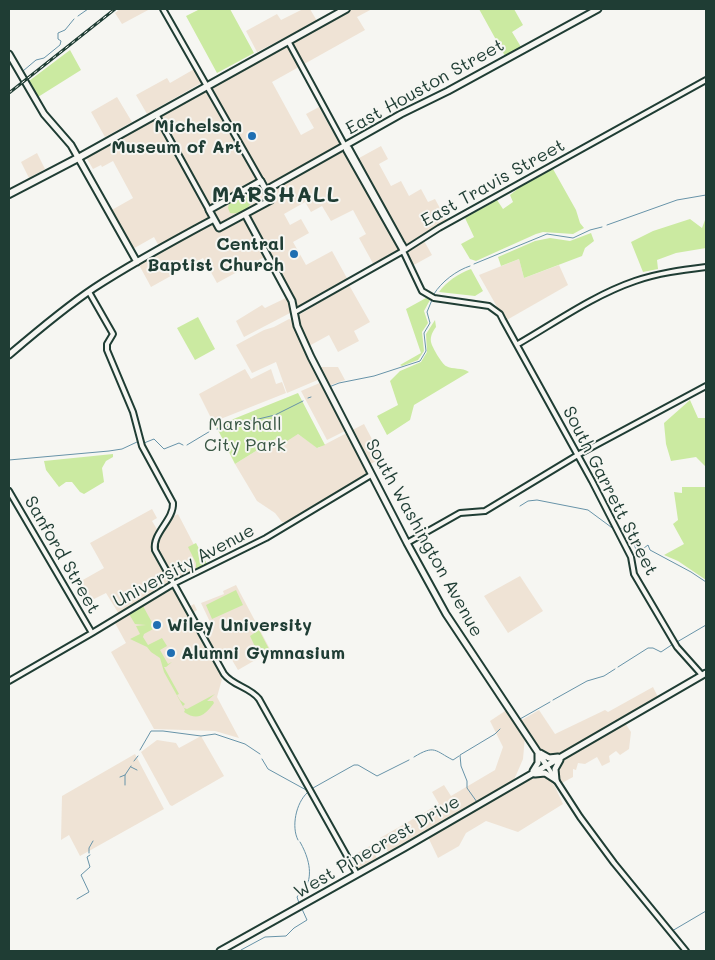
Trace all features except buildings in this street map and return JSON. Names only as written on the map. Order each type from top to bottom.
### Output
[{"type":"highway","points":[[9,194],[78,158],[346,9]]},
{"type":"main road","name":"East Houston Street","points":[[266,190],[402,114],[598,9]]},
{"type":"main road","points":[[9,54],[44,114],[65,136],[137,262]]},
{"type":"main road","points":[[261,181],[266,190],[271,200],[219,228],[209,210],[261,181]]},
{"type":"main road","name":"South Washington Avenue","points":[[245,214],[290,296],[302,339],[407,542],[454,626],[547,766]]},
{"type":"main road","points":[[9,355],[58,314],[89,292],[137,262],[214,219]]},
{"type":"main road","name":"West Pinecrest Drive","points":[[220,951],[547,766],[704,674]]},
{"type":"main road","points":[[537,751],[549,758],[563,756]]},
{"type":"main road","points":[[530,775],[538,764],[537,751]]},
{"type":"main road","points":[[556,780],[556,766],[563,756]]},
{"type":"main road","points":[[530,775],[545,773],[556,780]]},
{"type":"street","points":[[163,9],[261,181]]},
{"type":"street","points":[[288,41],[403,251]]},
{"type":"street","name":"East Travis Street","points":[[295,312],[444,226],[706,80]]},
{"type":"street","points":[[156,114],[209,210]]},
{"type":"street","name":"South Garrett Street","points":[[403,251],[420,288],[427,295],[434,298],[485,304],[500,314],[578,454],[631,556],[634,574],[678,649],[704,674]]},
{"type":"street","points":[[518,344],[620,286],[661,273],[706,267]]},
{"type":"street","points":[[89,292],[113,334],[108,343],[107,350],[134,416],[142,446],[172,499],[173,507],[154,546],[155,551],[222,672],[228,679],[258,697],[357,874]]},
{"type":"street","points":[[407,542],[460,513],[485,511],[578,454],[706,386]]},
{"type":"street","name":"University Avenue","points":[[9,681],[92,634],[173,584],[260,542],[371,475]]},
{"type":"street","name":"Sanford Street","points":[[9,491],[92,634]]},
{"type":"street","name":"South Washington Avenue","points":[[547,766],[580,817],[628,882],[686,951]]},
{"type":"shaded area","points":[[120,9],[150,9],[122,24],[115,13]]},
{"type":"shaded area","points":[[303,9],[310,9],[317,21],[257,52],[246,31],[277,14],[281,20]]},
{"type":"shaded area","points":[[350,9],[372,9],[357,17],[365,30],[272,82],[301,135],[314,128],[306,114],[319,107],[350,163],[381,146],[388,159],[379,164],[391,186],[401,181],[409,196],[421,189],[428,202],[435,199],[449,225],[423,239],[432,255],[412,266],[404,251],[375,267],[359,238],[366,234],[353,210],[331,221],[322,206],[311,212],[305,202],[284,214],[290,225],[301,219],[309,233],[293,242],[306,265],[332,251],[348,280],[301,306],[297,307],[268,255],[217,283],[203,258],[151,287],[138,263],[161,250],[154,237],[131,250],[110,211],[133,198],[113,161],[93,169],[86,157]]},
{"type":"shaded area","points":[[196,68],[203,82],[147,114],[136,95],[167,78],[170,83]]},
{"type":"shaded area","points":[[117,97],[132,122],[105,137],[91,112]]},
{"type":"shaded area","points":[[37,153],[45,169],[29,178],[21,162]]},
{"type":"shaded area","points":[[519,259],[524,278],[559,265],[568,285],[505,321],[479,275]]},
{"type":"shaded area","points":[[349,285],[370,322],[354,331],[359,341],[338,352],[329,335],[309,346],[302,334],[297,316]]},
{"type":"shaded area","points":[[288,297],[292,310],[290,313],[244,337],[236,321],[262,305],[265,308]]},
{"type":"shaded area","points":[[289,319],[292,320],[320,379],[287,393],[276,362],[252,373],[236,345]]},
{"type":"shaded area","points":[[318,367],[338,367],[345,380],[328,386]]},
{"type":"shaded area","points":[[245,369],[251,379],[271,369],[276,384],[282,382],[286,393],[213,422],[199,394]]},
{"type":"shaded area","points":[[322,382],[347,430],[327,440],[301,391]]},
{"type":"shaded area","points":[[364,424],[382,458],[365,467],[368,474],[286,522],[282,522],[275,513],[257,501],[235,464],[280,436],[298,434],[318,448]]},
{"type":"shaded area","name":"Wiley University","points":[[152,509],[157,518],[152,521],[158,531],[163,534],[174,516],[178,514],[204,564],[174,581],[189,607],[194,604],[197,610],[192,614],[199,627],[210,622],[201,603],[224,594],[223,591],[236,585],[271,651],[238,670],[226,650],[211,657],[222,679],[217,697],[239,738],[215,731],[154,729],[111,652],[126,643],[115,623],[122,619],[106,593],[92,600],[81,581],[104,568],[90,543]]},
{"type":"shaded area","points":[[520,576],[543,611],[508,633],[484,596]]},
{"type":"shaded area","points":[[653,687],[658,697],[556,757],[543,753],[520,721],[539,710],[555,734],[605,710],[608,712]]},
{"type":"shaded area","points":[[508,709],[525,736],[523,759],[514,780],[388,852],[380,838],[439,804],[432,792],[444,785],[451,796],[495,770],[503,747],[490,721]]},
{"type":"shaded area","points":[[625,723],[631,732],[629,749],[620,755],[616,751],[609,756],[610,762],[602,766],[597,757],[585,764],[578,763],[576,770],[573,769],[573,777],[562,783],[556,775],[560,761]]},
{"type":"shaded area","points":[[201,736],[224,776],[172,806],[141,752],[157,740],[176,743],[179,748]]},
{"type":"shaded area","points":[[135,754],[164,809],[80,856],[69,835],[61,840],[62,796]]},
{"type":"shaded area","points":[[539,774],[551,778],[563,804],[518,832],[486,821],[466,833],[459,846],[438,858],[428,837]]},
{"type":"shaded area","points":[[370,846],[377,858],[357,870],[350,857]]},
{"type":"green space","points":[[200,9],[230,9],[254,53],[217,73],[186,16]]},
{"type":"green space","points":[[479,9],[514,9],[523,25],[512,32],[521,47],[505,56]]},
{"type":"green space","points":[[70,50],[81,70],[38,97],[29,81]]},
{"type":"green space","points":[[553,169],[584,228],[573,234],[543,232],[476,261],[470,259],[461,244],[474,237],[465,218],[497,200],[503,209],[513,202],[510,195],[520,187]]},
{"type":"green space","points":[[244,195],[251,198],[248,208],[241,212],[230,213],[229,204]]},
{"type":"green space","points":[[706,205],[706,248],[676,253],[657,260],[658,269],[643,272],[631,242],[653,231],[690,219],[702,228],[705,220]]},
{"type":"green space","points":[[591,233],[594,241],[585,248],[582,256],[524,278],[519,259],[501,266],[498,257],[535,241],[550,238],[570,241]]},
{"type":"green space","points":[[471,269],[483,291],[475,296],[439,292],[453,278]]},
{"type":"green space","points":[[426,298],[430,300],[424,311],[428,323],[422,332],[424,351],[418,360],[402,366],[400,365],[421,353],[406,309]]},
{"type":"green space","points":[[198,317],[215,349],[195,360],[177,328]]},
{"type":"green space","points":[[435,320],[436,327],[431,336],[431,342],[440,359],[446,366],[469,372],[414,405],[410,420],[387,435],[377,416],[398,405],[390,381],[400,371],[421,362],[427,352],[426,334]]},
{"type":"green space","name":"Marshall City Park","points":[[298,393],[325,445],[317,448],[298,434],[284,443],[280,436],[235,464],[216,426]]},
{"type":"green space","points":[[690,400],[698,418],[706,418],[706,467],[696,457],[671,461],[666,444],[664,423]]},
{"type":"green space","points":[[113,454],[113,457],[106,461],[102,468],[104,482],[84,494],[72,482],[66,482],[59,487],[46,470],[44,461]]},
{"type":"green space","points":[[682,487],[706,487],[706,580],[678,561],[664,555],[684,544],[673,524],[678,520],[674,492],[682,493]]},
{"type":"green space","points":[[196,543],[207,564],[196,571],[196,563],[188,547]]},
{"type":"green space","points":[[236,590],[243,605],[212,619],[206,605]]},
{"type":"green space","points":[[143,606],[155,628],[144,634],[143,637],[148,645],[162,638],[167,646],[160,650],[168,664],[172,662],[164,667],[179,694],[177,695],[185,704],[184,708],[187,709],[215,694],[207,701],[213,701],[214,703],[205,713],[193,716],[184,712],[185,710],[164,672],[160,658],[147,647],[130,639],[140,634],[136,626],[146,625],[135,624],[129,614]]},
{"type":"green space","points":[[259,630],[270,651],[260,657],[250,636]]},
{"type":"waterway","points":[[78,16],[88,9]]},
{"type":"waterway","points":[[23,71],[36,60],[44,58],[60,45],[61,41],[58,39],[58,33],[65,30],[74,19]]},
{"type":"waterway","points":[[607,225],[677,200],[706,195]]},
{"type":"waterway","points":[[474,264],[547,234],[573,238],[602,227]]},
{"type":"waterway","points":[[434,294],[450,277],[470,266]]},
{"type":"waterway","points":[[329,387],[339,383],[374,376],[420,361],[426,351],[424,333],[430,323],[427,312],[432,300]]},
{"type":"waterway","points":[[217,429],[275,415],[303,401]]},
{"type":"waterway","points":[[187,445],[212,430]]},
{"type":"waterway","points":[[144,443],[154,439],[164,449],[179,443],[183,445]]},
{"type":"waterway","points":[[9,460],[109,451],[122,449],[137,442]]},
{"type":"waterway","points":[[520,506],[528,501],[537,500],[588,510],[615,530]]},
{"type":"waterway","points":[[619,528],[628,533],[636,550],[640,551],[648,545],[650,550],[706,582]]},
{"type":"waterway","points":[[677,642],[706,625]]},
{"type":"waterway","points":[[618,667],[648,648],[661,652],[673,644]]},
{"type":"waterway","points":[[553,700],[587,681],[604,676],[615,669]]},
{"type":"waterway","points":[[520,719],[550,702]]},
{"type":"waterway","points":[[477,802],[467,788],[460,755],[500,729]]},
{"type":"waterway","points":[[140,750],[151,731],[163,731],[201,736],[215,734],[245,744],[260,754]]},
{"type":"waterway","points":[[414,757],[431,750],[435,750],[453,760],[459,756]]},
{"type":"waterway","points":[[134,761],[138,756]]},
{"type":"waterway","points":[[262,759],[268,769],[308,791]]},
{"type":"waterway","points":[[313,788],[354,765],[358,765],[377,776],[409,760]]},
{"type":"waterway","points":[[125,785],[125,775],[131,766]]},
{"type":"waterway","points":[[131,767],[137,770]]},
{"type":"waterway","points":[[120,777],[125,775]]},
{"type":"waterway","points":[[298,840],[295,829],[297,809],[307,793]]},
{"type":"waterway","points":[[89,853],[89,848],[93,841]]},
{"type":"waterway","points":[[299,903],[297,897],[306,887],[309,880],[307,857],[300,842]]},
{"type":"waterway","points":[[77,899],[89,892],[81,875],[90,867],[87,857],[90,855]]},
{"type":"waterway","points":[[241,950],[265,937],[286,936],[294,928],[307,920],[302,909]]},
{"type":"waterway","points":[[672,931],[706,911]]},
{"type":"railway","points":[[9,93],[115,9]]},
{"type":"place","name":"Michelson Museum of Art","points":[[252,136]]},
{"type":"place","name":"Central Baptist Church","points":[[294,254]]},
{"type":"place","name":"Wiley University","points":[[157,625]]},
{"type":"place","name":"Alumni Gymnasium","points":[[171,653]]},
{"type":"district","name":"MARSHALL","points":[[276,195]]}]
